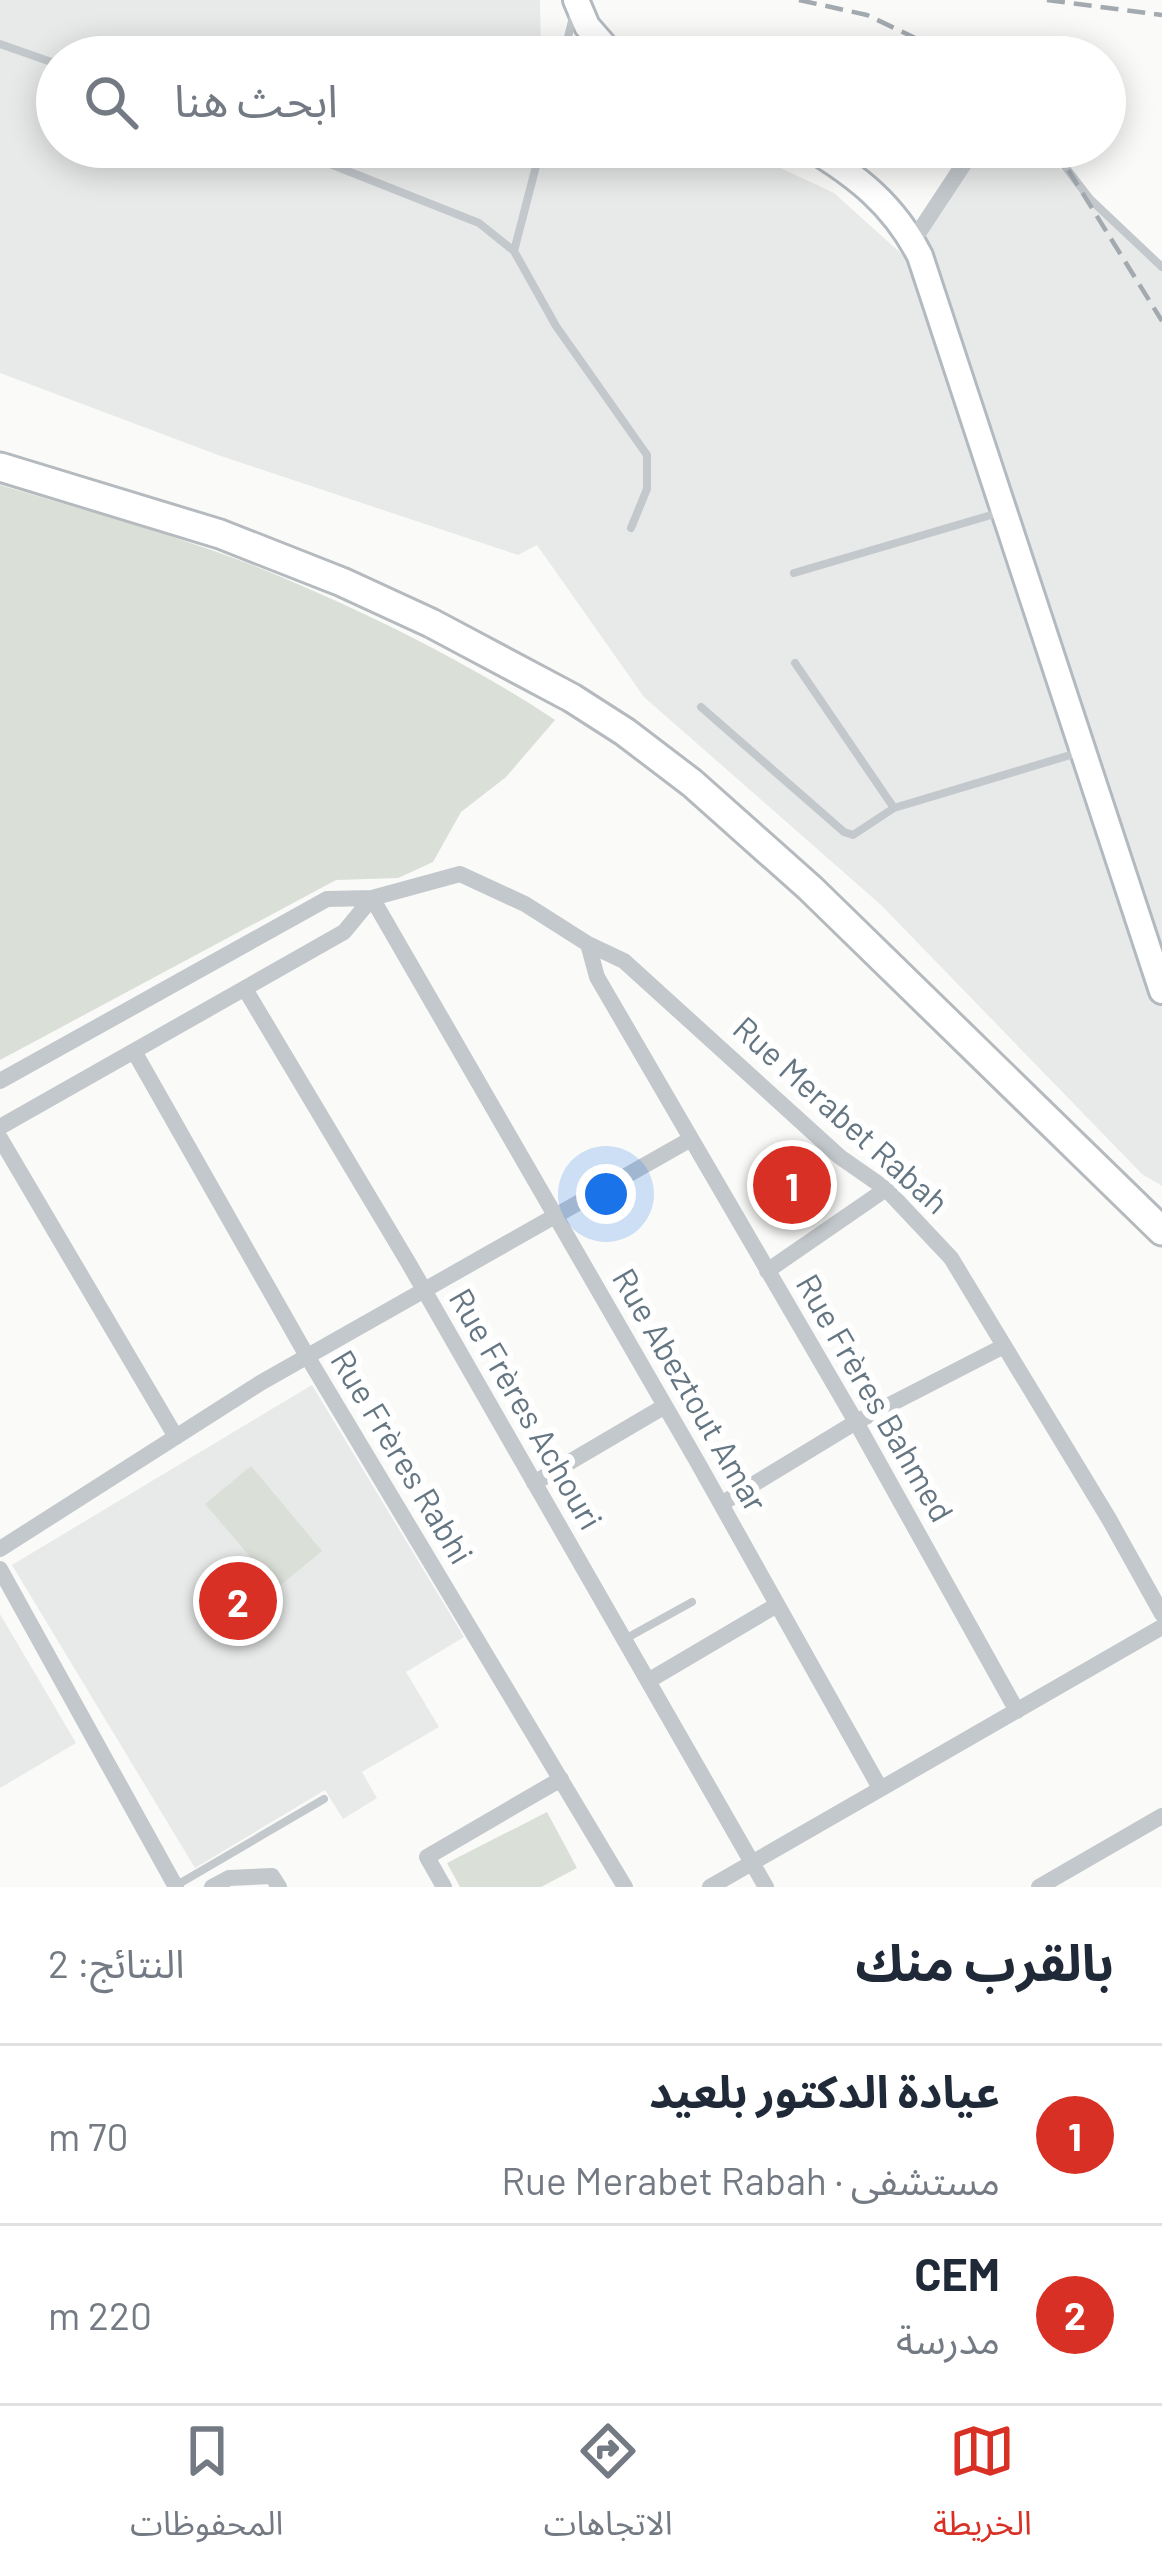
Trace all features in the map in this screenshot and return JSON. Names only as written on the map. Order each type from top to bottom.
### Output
[{"type":"main road","points":[[576,2],[596,36]]},
{"type":"main road","points":[[839,168],[876,193],[913,241],[1162,991]]},
{"type":"main road","points":[[0,467],[220,534],[342,582],[431,623],[572,698],[625,732],[810,888],[1162,1231]]},
{"type":"street","points":[[913,241],[961,168]]},
{"type":"street","points":[[0,1081],[327,899],[372,898],[460,874],[525,904],[588,944]]},
{"type":"street","points":[[0,1127],[344,932],[372,898]]},
{"type":"street","name":"Rue Abeztout Amar","points":[[372,898],[880,1788]]},
{"type":"street","points":[[272,930],[300,957]]},
{"type":"street","name":"Rue Frères Bahmed","points":[[588,944],[597,977],[856,1422],[1017,1711]]},
{"type":"street","name":"Rue Merabet Rabah","points":[[588,944],[624,961],[840,1157],[886,1189],[951,1258],[1162,1614]]},
{"type":"street","name":"Rue Frères Achouri","points":[[244,988],[766,1887]]},
{"type":"street","name":"Rue Frères Rabhi","points":[[135,1053],[307,1357],[625,1887]]},
{"type":"street","points":[[0,1138],[176,1437]]},
{"type":"street","points":[[0,1549],[307,1357],[691,1139]]},
{"type":"street","points":[[767,1271],[886,1189]]},
{"type":"street","points":[[721,1504],[856,1422],[1004,1346]]},
{"type":"street","points":[[534,1483],[665,1406]]},
{"type":"street","points":[[0,1569],[176,1887]]},
{"type":"street","points":[[648,1682],[777,1605]]},
{"type":"street","points":[[710,1887],[1162,1627]]},
{"type":"street","points":[[444,1887],[427,1857],[561,1780]]},
{"type":"street","points":[[1039,1887],[1162,1816]]},
{"type":"street","points":[[212,1887],[229,1878],[272,1876],[279,1887]]},
{"type":"lane","points":[[568,36],[576,2]]},
{"type":"lane","points":[[0,44],[36,57]]},
{"type":"lane","points":[[340,168],[479,223],[514,251],[556,326],[646,455],[647,489],[631,528]]},
{"type":"lane","points":[[514,251],[536,168]]},
{"type":"lane","points":[[1066,168],[1090,199],[1162,267]]},
{"type":"lane","points":[[794,572],[1005,511]]},
{"type":"lane","points":[[795,663],[894,808]]},
{"type":"lane","points":[[700,707],[853,836],[894,808],[1084,750]]},
{"type":"lane","points":[[624,1640],[692,1602]]},
{"type":"lane","points":[[176,1887],[324,1799]]},
{"type":"shaded area","points":[[0,0],[540,0],[541,36],[36,36],[36,168],[781,168],[834,193],[905,257],[968,168],[1060,168],[1162,272],[1162,1186],[1142,1174],[881,905],[644,697],[537,545],[518,555],[218,455],[0,373]]},
{"type":"shaded area","points":[[0,485],[176,538],[279,576],[420,642],[555,720],[506,777],[461,812],[433,862],[398,878],[336,880],[0,1060]]},
{"type":"shaded area","points":[[312,1385],[464,1637],[406,1672],[439,1727],[362,1772],[377,1798],[343,1819],[325,1790],[195,1868],[12,1565]]},
{"type":"shaded area","points":[[251,1466],[322,1551],[277,1588],[205,1504]]},
{"type":"shaded area","points":[[0,1614],[76,1743],[0,1788]]},
{"type":"shaded area","points":[[547,1812],[577,1868],[541,1887],[460,1887],[447,1863]]},
{"type":"railway","points":[[799,0],[867,15],[911,36]]},
{"type":"railway","points":[[1047,0],[1162,15]]},
{"type":"railway","points":[[1067,168],[1162,321]]},
{"type":"place","name":"عيادة الدكتور بلعيد","points":[[792,1185]]},
{"type":"place","name":"CEM","points":[[238,1601]]}]
